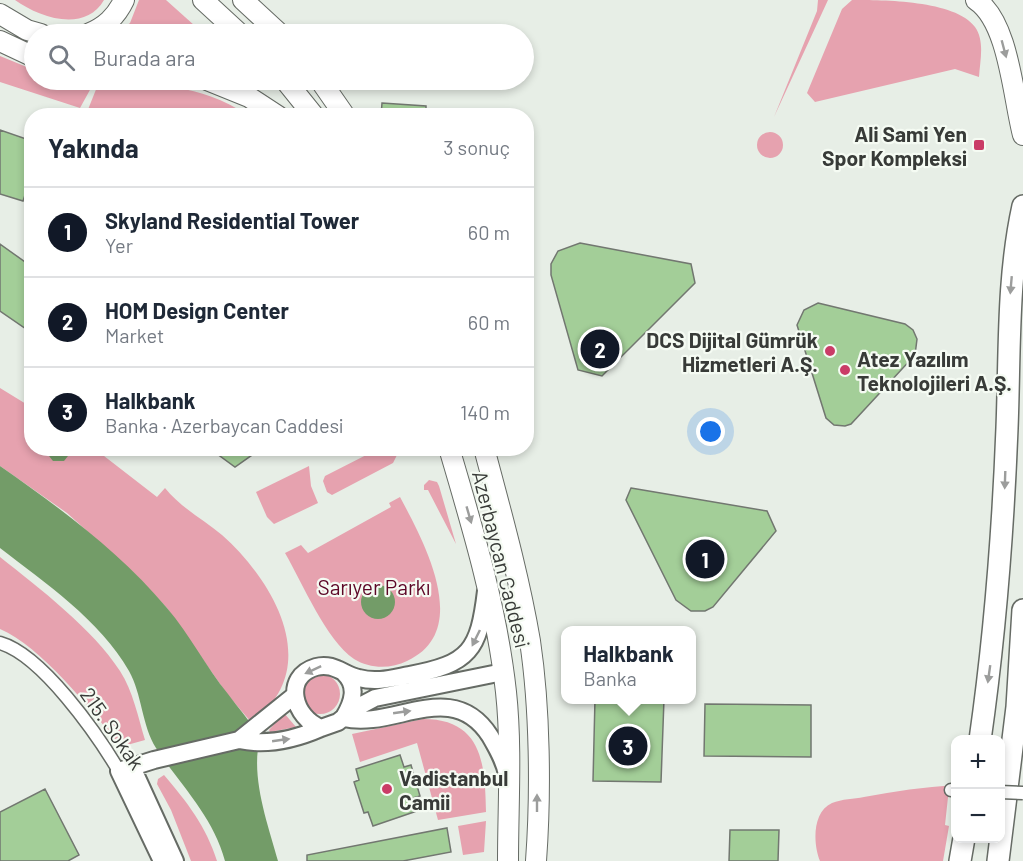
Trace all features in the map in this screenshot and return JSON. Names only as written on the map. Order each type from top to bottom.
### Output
[{"type":"highway","points":[[981,735],[999,591],[1010,376],[1010,300],[1015,242],[1023,206]]},
{"type":"highway","points":[[998,861],[1017,707],[1023,610]]},
{"type":"highway","points":[[960,861],[963,843]]},
{"type":"main road","points":[[106,24],[115,16],[124,0]]},
{"type":"main road","points":[[202,0],[229,24]]},
{"type":"main road","points":[[243,0],[269,24]]},
{"type":"main road","points":[[976,0],[986,7],[998,26],[1023,135]]},
{"type":"main road","points":[[0,14],[24,28]]},
{"type":"main road","points":[[0,41],[24,52]]},
{"type":"main road","points":[[232,90],[249,97],[266,108]]},
{"type":"main road","points":[[293,90],[308,108]]},
{"type":"main road","points":[[327,90],[339,108]]},
{"type":"main road","name":"Azerbaycan Caddesi","points":[[451,456],[487,581],[503,672],[509,727],[508,861]]},
{"type":"main road","name":"Azerbaycan Caddesi","points":[[486,456],[513,560],[530,644],[537,747],[536,861]]},
{"type":"main road","points":[[503,672],[518,667],[526,658],[530,644]]},
{"type":"street","points":[[321,728],[303,717],[298,709],[295,695],[299,680],[313,668],[332,667],[360,679],[382,680],[453,664],[469,651],[479,634],[487,581]]},
{"type":"street","name":"215. Sokak","points":[[0,643],[10,646],[39,668],[75,707],[126,769],[174,861]]},
{"type":"street","points":[[126,769],[239,740],[250,742],[288,739],[344,718],[354,709],[375,698],[503,672]]},
{"type":"street","points":[[344,674],[353,686],[353,697],[344,718]]},
{"type":"street","points":[[239,740],[295,695]]},
{"type":"street","points":[[344,718],[361,719],[440,708],[460,710],[474,715],[505,763],[508,777]]},
{"type":"street","name":"215. Sokak","points":[[126,769],[162,861]]},
{"type":"street","points":[[1005,792],[1023,793]]},
{"type":"green space","points":[[15,0],[104,0],[96,10],[86,16],[62,19],[49,17]]},
{"type":"green space","points":[[139,0],[166,0],[193,24],[129,24]]},
{"type":"green space","points":[[818,0],[828,0],[774,117],[817,11]]},
{"type":"green space","points":[[852,0],[918,3],[952,11],[965,18],[975,27],[980,38],[979,77],[955,69],[815,102],[807,93],[842,9]]},
{"type":"green space","points":[[0,56],[24,66],[24,90],[0,82]]},
{"type":"green space","points":[[25,90],[90,90],[80,108]]},
{"type":"green space","points":[[96,90],[188,90],[212,97],[235,108],[89,108]]},
{"type":"green space","points":[[770,132],[779,136],[783,145],[779,154],[770,158],[761,154],[757,145],[761,136]]},
{"type":"green space","points":[[0,388],[24,403],[24,456],[104,456],[157,497],[165,488],[185,507],[222,535],[259,577],[274,601],[284,627],[288,652],[285,677],[273,701],[251,722],[227,694],[167,608],[136,575],[67,513],[0,466]]},
{"type":"green space","points":[[364,456],[396,456],[393,463],[332,495],[327,492],[323,481],[325,476]]},
{"type":"green space","points":[[309,466],[311,486],[318,503],[274,524],[267,517],[256,492]]},
{"type":"green space","points":[[429,480],[437,482],[439,486],[456,544],[428,490],[424,490],[424,485]]},
{"type":"green space","name":"Sarıyer Parkı","points":[[400,497],[420,537],[437,585],[440,608],[437,629],[427,647],[407,661],[387,667],[367,665],[354,659],[334,639],[285,553],[301,545],[308,553],[391,507],[389,503]]},
{"type":"green space","points":[[0,557],[64,610],[109,655],[128,687],[145,740],[127,745],[119,744],[48,664],[16,637],[0,629]]},
{"type":"green space","points":[[320,674],[334,680],[340,694],[334,708],[320,714],[306,708],[300,694],[306,680]]},
{"type":"green space","points":[[284,713],[296,727],[270,732],[269,730]]},
{"type":"green space","points":[[423,719],[443,721],[458,727],[469,736],[477,748],[481,762],[486,812],[438,820],[417,743],[360,762],[352,734]]},
{"type":"green space","points":[[164,775],[195,815],[213,848],[217,861],[191,861],[171,810],[157,784],[158,779]]},
{"type":"green space","points":[[951,785],[945,825],[949,826],[943,861],[820,861],[815,838],[818,821],[825,807],[844,800]]},
{"type":"green space","points":[[486,821],[484,852],[463,855],[458,826]]},
{"type":"shaded area","points":[[49,456],[68,456],[64,461],[53,461]]},
{"type":"shaded area","points":[[0,466],[88,531],[149,587],[175,618],[220,684],[253,726],[260,738],[257,753],[259,784],[265,816],[278,861],[225,861],[220,845],[204,815],[151,739],[137,690],[129,671],[117,653],[87,619],[0,548]]},
{"type":"shaded area","points":[[378,585],[390,590],[395,602],[390,614],[378,619],[366,614],[361,602],[366,590]]},
{"type":"building","points":[[382,103],[426,106],[426,108],[382,108]]},
{"type":"building","points":[[0,130],[24,138],[24,198],[23,201],[0,194]]},
{"type":"building","points":[[580,243],[691,264],[695,283],[602,376],[578,370],[551,275],[551,264],[558,251]]},
{"type":"building","points":[[0,244],[24,261],[24,328],[0,311]]},
{"type":"building","points":[[818,303],[905,324],[913,330],[917,339],[915,355],[851,424],[845,426],[834,425],[826,418],[797,325],[804,310]]},
{"type":"building","points":[[220,456],[251,456],[235,467]]},
{"type":"building","points":[[631,488],[767,511],[776,531],[713,607],[705,611],[691,611],[676,600],[626,500]]},
{"type":"building","points":[[595,704],[664,704],[661,782],[593,781]]},
{"type":"building","points":[[705,704],[811,705],[811,757],[704,756]]},
{"type":"building","name":"Vadistanbul Camii","points":[[400,755],[404,767],[411,765],[420,796],[413,798],[417,811],[373,826],[368,812],[364,813],[354,782],[359,780],[356,769]]},
{"type":"building","points":[[45,789],[79,855],[68,861],[0,861],[0,812]]},
{"type":"building","points":[[447,828],[451,852],[403,861],[307,861],[307,855]]},
{"type":"building","points":[[730,830],[779,830],[778,861],[729,861]]},
{"type":"place","name":"Ali Sami Yen Spor Kompleksi","points":[[979,145]]},
{"type":"place","name":"HOM Design Center","points":[[600,349]]},
{"type":"place","name":"DCS Dijital Gümrük Hizmetleri A.Ş.","points":[[830,351]]},
{"type":"place","name":"Atez Yazılım Teknolojileri A.Ş.","points":[[845,370]]},
{"type":"place","name":"Skyland Residential Tower","points":[[705,559]]},
{"type":"place","name":"Halkbank","points":[[628,746]]},
{"type":"place","name":"Vadistanbul Camii","points":[[387,789]]}]
